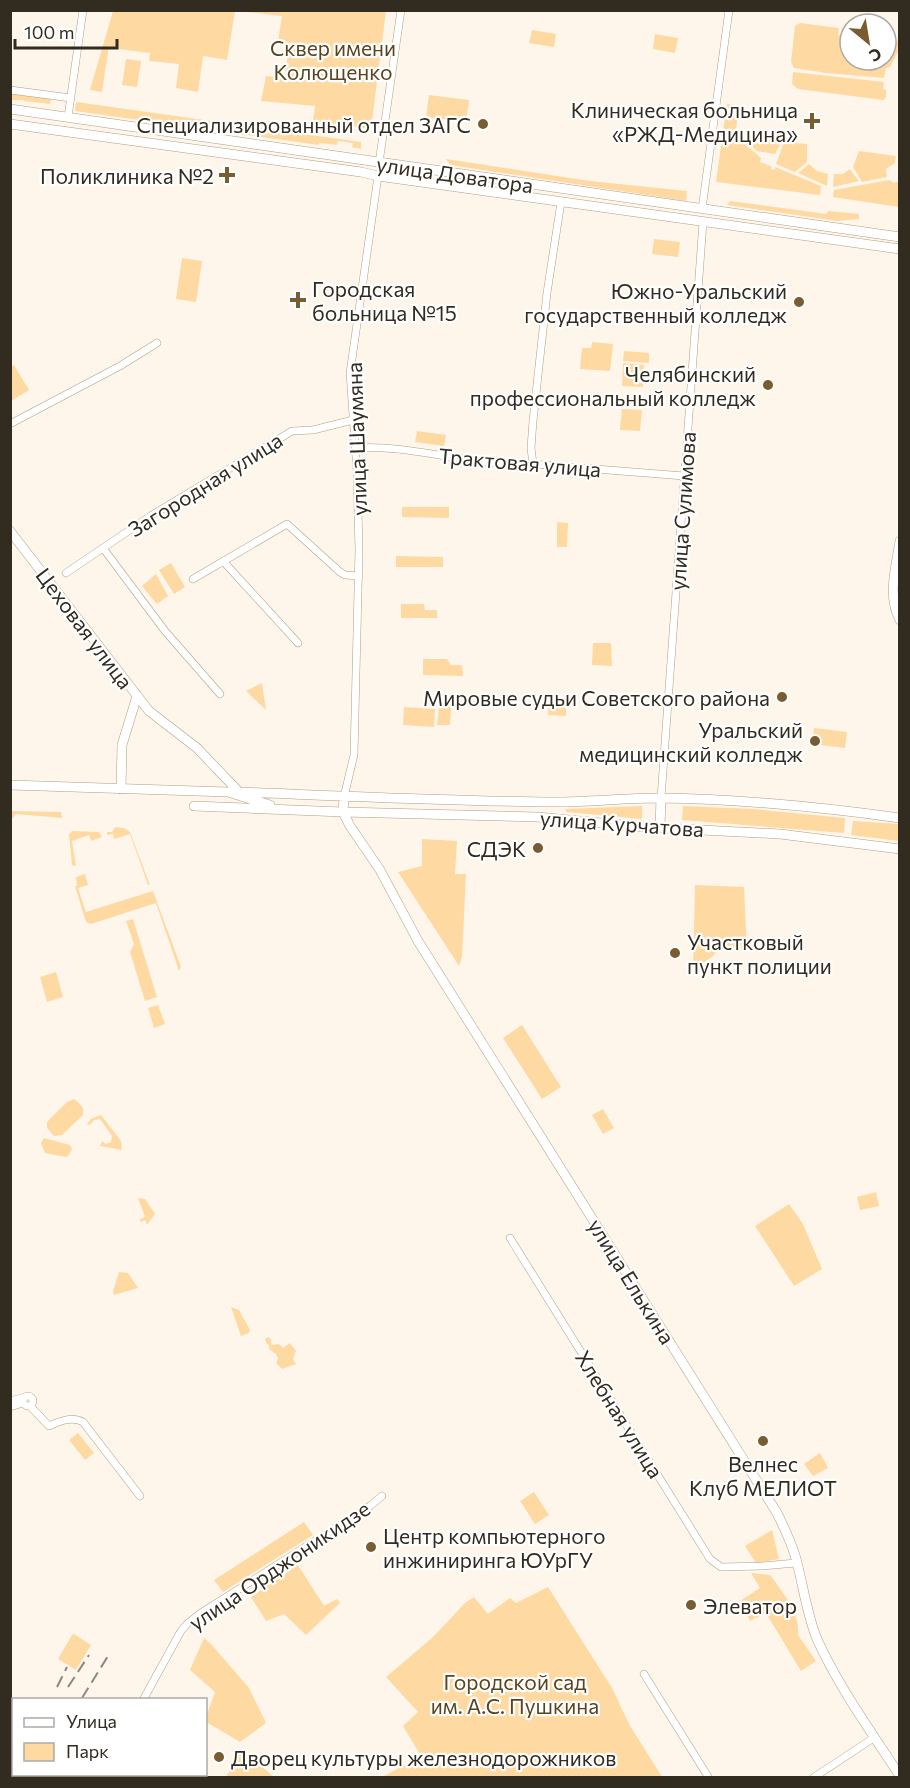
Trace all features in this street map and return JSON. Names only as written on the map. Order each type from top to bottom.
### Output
[{"type":"main road","name":"улица Доватора","points":[[10,110],[900,237]]},
{"type":"main road","points":[[66,131],[68,117]]},
{"type":"main road","name":"улица Доватора","points":[[10,124],[900,249]]},
{"type":"main road","name":"улица Шаумяна","points":[[378,176],[379,163]]},
{"type":"main road","name":"улица Сулимова","points":[[702,209],[703,222]]},
{"type":"main road","name":"Цеховая улица","points":[[10,531],[137,696],[157,718],[196,748],[239,792]]},
{"type":"main road","points":[[900,541],[893,588],[894,604],[900,620]]},
{"type":"main road","points":[[121,789],[122,745],[137,696]]},
{"type":"main road","points":[[10,785],[228,792],[284,809]]},
{"type":"main road","name":"улица Курчатова","points":[[239,792],[558,802],[661,798],[795,805],[900,818]]},
{"type":"main road","points":[[343,812],[344,797]]},
{"type":"main road","points":[[660,827],[661,798]]},
{"type":"main road","points":[[194,806],[284,809]]},
{"type":"main road","name":"улица Курчатова","points":[[284,809],[537,817],[780,834],[900,849]]},
{"type":"main road","name":"улица Елькина","points":[[343,812],[380,870],[418,941],[777,1513],[787,1533],[808,1615],[818,1640],[836,1676],[900,1776]]},
{"type":"main road","points":[[101,1776],[109,1778]]},
{"type":"street","points":[[68,117],[83,10]]},
{"type":"street","name":"улица Шаумяна","points":[[379,163],[401,10]]},
{"type":"street","name":"улица Сулимова","points":[[702,209],[729,10]]},
{"type":"street","points":[[10,90],[71,98]]},
{"type":"street","name":"улица Шаумяна","points":[[344,797],[354,755],[359,576],[356,448],[350,373],[378,176]]},
{"type":"street","points":[[533,464],[531,448],[534,410],[547,293],[561,202]]},
{"type":"street","name":"улица Сулимова","points":[[661,798],[703,222]]},
{"type":"street","points":[[10,424],[120,366],[157,343]]},
{"type":"street","name":"Загородная улица","points":[[66,573],[152,515],[292,431],[313,430],[353,420]]},
{"type":"street","name":"Трактовая улица","points":[[356,448],[390,447],[482,462],[684,476]]},
{"type":"street","points":[[193,579],[287,524],[340,572],[345,575],[359,576]]},
{"type":"street","points":[[103,548],[165,631],[220,693]]},
{"type":"street","points":[[223,561],[298,643]]},
{"type":"street","name":"Хлебная улица","points":[[510,1238],[710,1559],[721,1566],[765,1569],[797,1565]]},
{"type":"street","points":[[10,1401],[26,1402],[50,1426],[71,1419],[83,1422],[140,1496]]},
{"type":"street","points":[[10,1407],[26,1402]]},
{"type":"street","name":"улица Орджоникидзе","points":[[144,1698],[181,1631],[188,1624],[218,1601],[370,1506],[382,1496]]},
{"type":"street","points":[[644,1674],[709,1778]]},
{"type":"street","points":[[813,1778],[875,1737]]},
{"type":"green space","points":[[113,11],[235,11],[227,60],[203,56],[198,92],[176,88],[179,64],[149,61],[150,53],[110,48],[109,45],[102,92],[90,90]]},
{"type":"green space","name":"Сквер имени Колющенко","points":[[239,11],[386,11],[371,129],[313,121],[315,106],[261,101],[266,76],[285,78],[289,43],[278,41],[282,16]]},
{"type":"green space","points":[[800,23],[838,28],[838,72],[885,72],[884,78],[794,68],[791,62],[795,26]]},
{"type":"green space","points":[[532,30],[556,34],[554,47],[529,43]]},
{"type":"green space","points":[[655,34],[678,38],[675,53],[653,49]]},
{"type":"green space","points":[[126,59],[141,61],[137,87],[122,85]]},
{"type":"green space","points":[[793,72],[884,82],[883,89],[886,90],[886,97],[883,100],[798,89],[792,84]]},
{"type":"green space","points":[[11,93],[51,99],[50,104],[11,100]]},
{"type":"green space","points":[[429,95],[469,100],[466,122],[426,117]]},
{"type":"green space","points":[[76,102],[361,142],[361,149],[352,147],[353,143],[338,141],[337,145],[319,143],[319,145],[75,111]]},
{"type":"green space","points":[[727,104],[736,105],[739,110],[735,135],[761,158],[760,162],[771,166],[771,169],[775,170],[775,167],[821,186],[820,195],[716,182]]},
{"type":"green space","points":[[742,136],[782,141],[775,154],[757,151]]},
{"type":"green space","points":[[784,142],[807,144],[807,162],[795,172],[776,164]]},
{"type":"green space","points":[[859,151],[896,156],[895,163],[886,169],[887,177],[862,182],[853,167]]},
{"type":"green space","points":[[446,159],[590,181],[687,191],[686,201],[450,165]]},
{"type":"green space","points":[[809,164],[817,171],[828,174],[827,186],[798,173]]},
{"type":"green space","points":[[850,169],[859,181],[833,187],[834,174],[843,174]]},
{"type":"green space","points":[[889,180],[894,183],[899,181],[899,207],[833,197],[834,190]]},
{"type":"green space","points":[[730,201],[826,214],[828,211],[859,214],[859,219],[837,221],[727,205]]},
{"type":"green space","points":[[654,239],[680,242],[678,257],[652,254]]},
{"type":"green space","points":[[182,258],[202,261],[196,302],[176,299]]},
{"type":"green space","points":[[592,342],[613,344],[610,371],[580,369],[582,348],[591,348]]},
{"type":"green space","points":[[624,351],[649,353],[649,363],[623,361]]},
{"type":"green space","points":[[623,363],[644,365],[643,387],[622,386]]},
{"type":"green space","points":[[14,365],[29,390],[11,401],[11,367]]},
{"type":"green space","points":[[622,409],[642,410],[640,431],[620,430]]},
{"type":"green space","points":[[417,431],[446,435],[444,446],[415,442]]},
{"type":"green space","points":[[402,507],[449,507],[449,518],[402,517]]},
{"type":"green space","points":[[557,522],[568,523],[567,547],[557,547]]},
{"type":"green space","points":[[396,556],[443,557],[443,567],[396,567]]},
{"type":"green space","points":[[171,563],[185,587],[174,594],[159,570]]},
{"type":"green space","points":[[156,574],[168,596],[157,604],[142,586]]},
{"type":"green space","points":[[401,604],[424,604],[425,610],[437,610],[437,618],[401,618]]},
{"type":"green space","points":[[593,643],[611,643],[612,666],[592,665]]},
{"type":"green space","points":[[423,659],[447,659],[451,665],[462,665],[463,676],[423,675]]},
{"type":"green space","points":[[262,683],[266,710],[246,691]]},
{"type":"green space","points":[[548,702],[566,702],[566,716],[548,715]]},
{"type":"green space","points":[[404,707],[435,709],[434,727],[403,725]]},
{"type":"green space","points":[[439,707],[451,707],[450,725],[437,725]]},
{"type":"green space","points":[[814,728],[847,732],[845,748],[812,744]]},
{"type":"green space","points":[[642,806],[642,819],[566,812],[566,809]]},
{"type":"green space","points":[[683,806],[753,809],[845,818],[844,833],[682,820]]},
{"type":"green space","points":[[11,811],[61,812],[62,818],[16,814],[11,820]]},
{"type":"green space","points":[[853,821],[899,824],[899,841],[851,835]]},
{"type":"green space","points":[[115,827],[124,828],[130,832],[150,885],[148,885],[130,834],[114,839],[113,834],[107,835],[107,832],[112,832]]},
{"type":"green space","points":[[72,831],[99,832],[102,837],[91,841],[89,835],[72,841],[76,866],[72,865],[69,834]]},
{"type":"green space","points":[[422,839],[457,841],[455,874],[466,874],[462,957],[459,966],[398,872],[422,866]]},
{"type":"green space","points":[[85,874],[88,885],[78,888],[86,912],[153,891],[181,967],[179,971],[156,903],[91,924],[86,922],[75,886],[77,886],[76,877]]},
{"type":"green space","points":[[695,885],[744,887],[747,950],[720,948],[712,957],[693,969]]},
{"type":"green space","points":[[133,919],[157,997],[145,1001],[130,952],[134,944],[126,921]]},
{"type":"green space","points":[[56,972],[63,997],[47,1002],[40,977]]},
{"type":"green space","points":[[158,1005],[165,1024],[154,1028],[148,1008]]},
{"type":"green space","points":[[522,1025],[561,1087],[542,1099],[503,1038]]},
{"type":"green space","points":[[74,1099],[83,1108],[83,1115],[62,1135],[54,1136],[47,1128],[47,1122],[67,1102]]},
{"type":"green space","points":[[603,1109],[614,1128],[603,1134],[592,1115]]},
{"type":"green space","points":[[101,1115],[121,1141],[122,1150],[100,1146],[102,1141],[106,1144],[111,1142],[112,1136],[100,1119],[94,1120],[90,1125],[87,1124],[91,1119]]},
{"type":"green space","points":[[44,1138],[70,1145],[72,1149],[69,1155],[66,1157],[45,1153],[41,1143]]},
{"type":"green space","points":[[876,1192],[879,1206],[860,1210],[857,1197]]},
{"type":"green space","points":[[138,1198],[145,1199],[155,1214],[147,1225],[145,1220],[140,1222],[140,1219],[145,1217]]},
{"type":"green space","points":[[789,1204],[803,1224],[822,1269],[794,1286],[755,1226]]},
{"type":"green space","points":[[119,1272],[128,1273],[138,1288],[114,1295],[113,1291]]},
{"type":"green space","points":[[231,1307],[239,1310],[250,1330],[249,1333],[241,1336]]},
{"type":"green space","points":[[268,1337],[271,1339],[271,1345],[279,1344],[283,1348],[290,1343],[296,1351],[293,1359],[296,1364],[282,1369],[276,1363],[278,1359],[276,1354],[269,1349],[265,1339]]},
{"type":"green space","points":[[78,1433],[94,1453],[85,1460],[69,1440]]},
{"type":"green space","points":[[820,1453],[828,1468],[813,1476],[804,1464]]},
{"type":"green space","points":[[534,1492],[549,1515],[535,1524],[520,1501]]},
{"type":"green space","points":[[304,1522],[313,1535],[223,1592],[214,1580]]},
{"type":"green space","points":[[772,1530],[779,1559],[756,1563],[745,1546]]},
{"type":"green space","points":[[298,1565],[324,1606],[337,1599],[340,1603],[306,1635],[284,1614],[266,1621],[251,1597]]},
{"type":"green space","points":[[751,1573],[770,1575],[790,1603],[797,1619],[798,1635],[816,1661],[801,1671],[766,1613],[750,1621],[740,1601],[760,1588]]},
{"type":"green space","name":"Городской сад им. А.С. Пушкина","points":[[548,1587],[612,1688],[629,1724],[662,1777],[382,1777],[421,1756],[403,1726],[418,1712],[386,1677],[432,1638],[465,1603],[474,1597],[488,1614],[510,1598],[516,1603]]},
{"type":"green space","points":[[74,1634],[91,1645],[76,1670],[58,1659]]},
{"type":"green space","points":[[204,1638],[249,1688],[266,1723],[240,1742],[207,1723],[207,1714],[215,1692],[190,1670]]},
{"type":"green space","points":[[241,1753],[266,1770],[274,1777],[226,1777]]},
{"type":"tram line","points":[[900,584],[900,598]]},
{"type":"railway","points":[[68,1687],[89,1655]]},
{"type":"railway","points":[[82,1698],[108,1656]]},
{"type":"railway","points":[[57,1687],[67,1667]]},
{"type":"place","name":"Клиническая больница «РЖД-Медицина»","points":[[812,121]]},
{"type":"place","name":"Специализированный отдел ЗАГС","points":[[483,124]]},
{"type":"place","name":"Поликлиника №2","points":[[227,175]]},
{"type":"place","name":"Городская больница №15","points":[[298,300]]},
{"type":"place","name":"Южно-Уральский государственный колледж","points":[[799,302]]},
{"type":"place","name":"Челябинский профессиональный колледж","points":[[768,385]]},
{"type":"place","name":"Мировые судьи Советского района","points":[[782,697]]},
{"type":"place","name":"Уральский медицинский колледж","points":[[815,741]]},
{"type":"place","name":"СДЭК","points":[[538,848]]},
{"type":"place","name":"Участковый пункт полиции","points":[[675,953]]},
{"type":"place","name":"Велнес Клуб МЕЛИОТ","points":[[763,1441]]},
{"type":"place","name":"Центр компьютерного инжиниринга ЮУрГУ","points":[[371,1547]]},
{"type":"place","name":"Элеватор","points":[[691,1605]]},
{"type":"place","name":"Дворец культуры железнодорожников","points":[[219,1757]]}]
